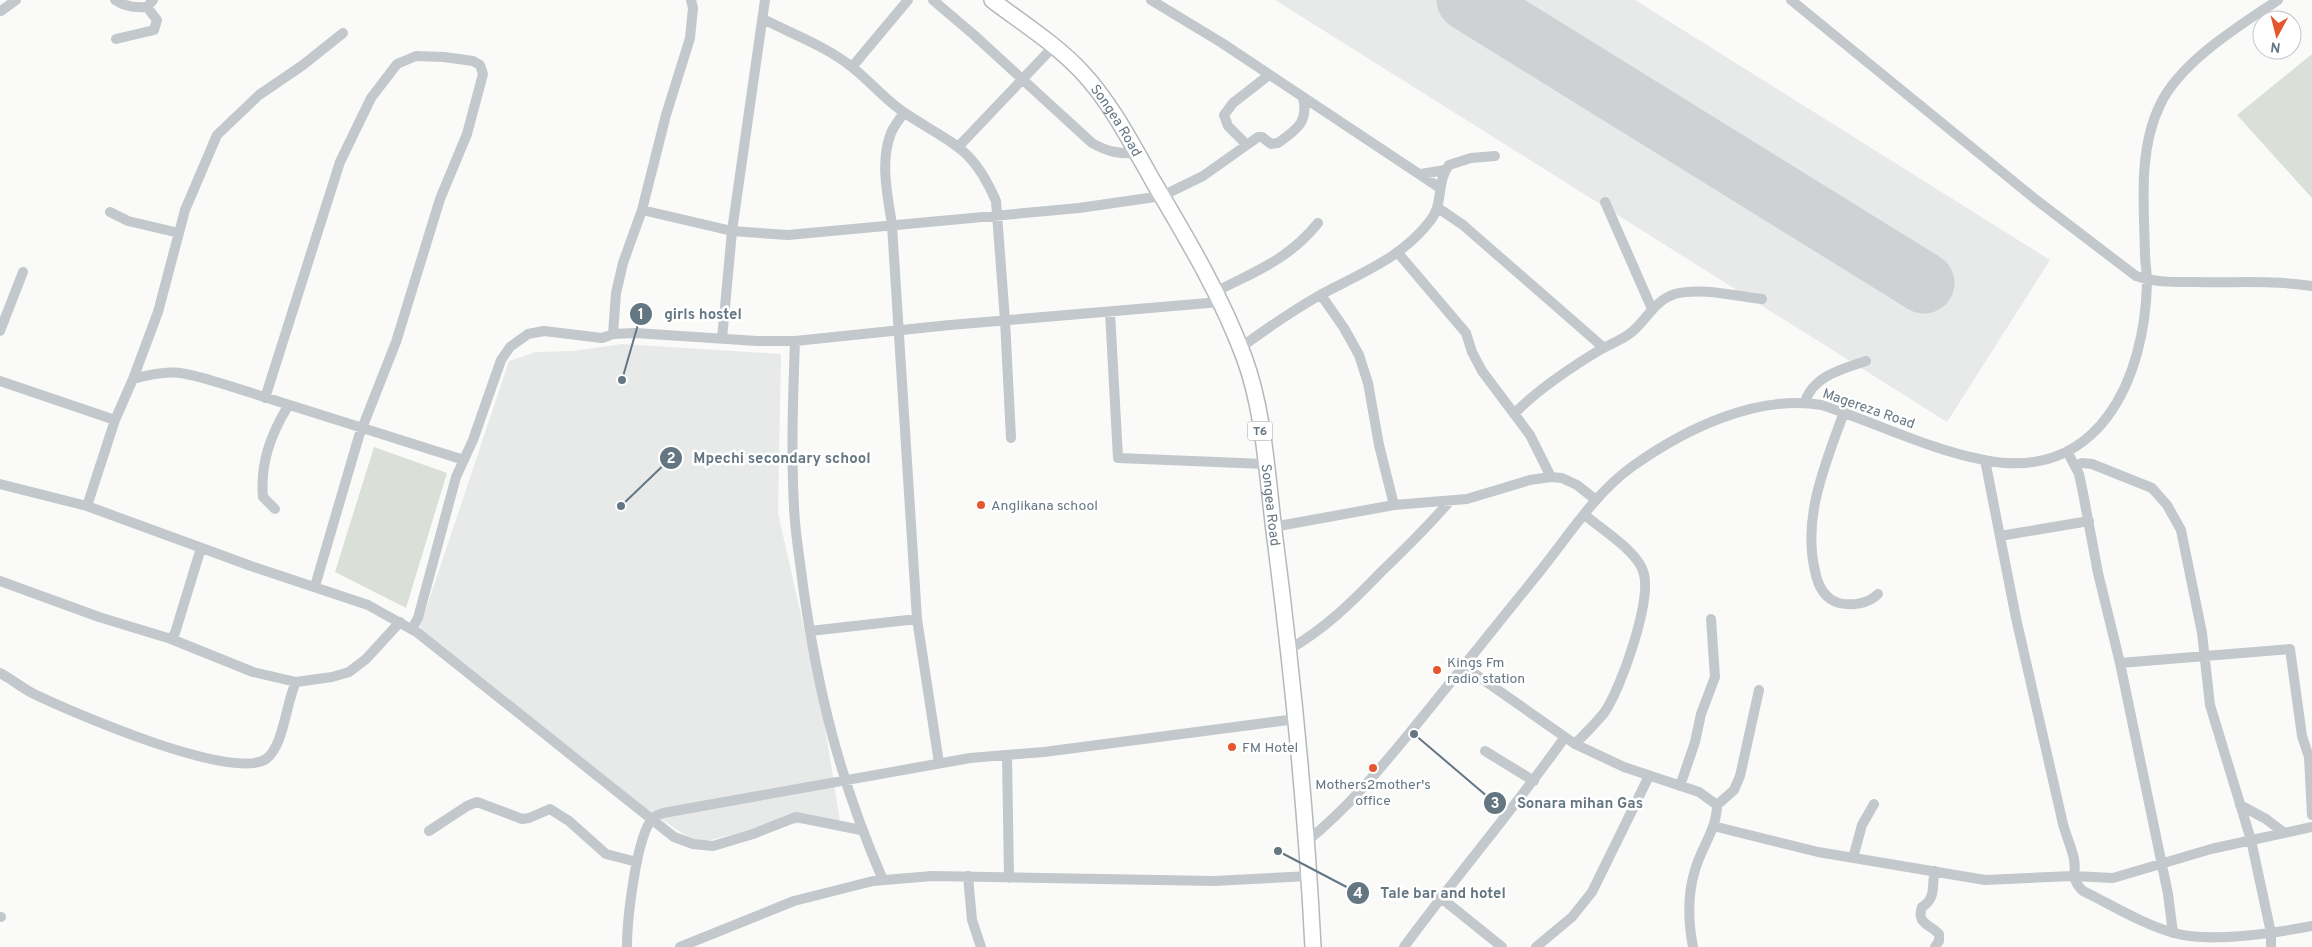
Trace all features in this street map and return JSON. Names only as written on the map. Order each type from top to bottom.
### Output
[{"type":"highway","name":"Songea Road","points":[[992,0],[1054,46],[1082,72],[1110,110],[1162,196],[1218,297],[1240,348],[1251,381],[1266,464],[1296,720],[1310,876],[1314,947]]},
{"type":"street","points":[[1,11],[16,0]]},
{"type":"street","points":[[115,0],[131,7],[150,4],[158,20],[154,30],[116,39]]},
{"type":"street","points":[[612,334],[616,293],[623,264],[642,210],[666,115],[690,38],[693,8],[691,0]]},
{"type":"street","points":[[722,339],[732,232],[765,0]]},
{"type":"street","points":[[852,66],[908,0]]},
{"type":"street","points":[[933,0],[1023,78],[1092,143],[1106,151],[1118,154],[1137,153]]},
{"type":"street","points":[[1151,0],[1222,43],[1440,188]]},
{"type":"street","points":[[1791,0],[2035,199],[2136,276],[2147,280],[2312,286]]},
{"type":"street","name":"Magereza Road","points":[[1307,840],[1356,798],[1465,667],[1596,500],[1633,466],[1691,432],[1742,412],[1805,402],[1844,412],[1909,437],[1985,460],[2019,464],[2046,460],[2068,452],[2098,430],[2113,412],[2125,388],[2142,330],[2147,280],[2144,169],[2148,145],[2160,104],[2186,69],[2278,0]]},
{"type":"street","points":[[763,19],[852,66],[904,113],[959,146],[977,164],[996,201],[1011,438]]},
{"type":"street","points":[[87,506],[115,420],[134,379],[158,312],[191,193],[221,130],[237,118],[259,95],[310,60],[343,33]]},
{"type":"street","points":[[959,146],[1054,46]]},
{"type":"street","points":[[265,398],[340,162],[372,98],[397,64],[405,59],[416,56],[473,61],[480,66],[484,74],[467,134],[440,199],[396,342],[361,429],[315,586]]},
{"type":"street","points":[[1247,145],[1228,126],[1224,116],[1233,103],[1268,75]]},
{"type":"street","points":[[642,210],[732,232],[788,235],[1088,207],[1162,196],[1197,179],[1258,137],[1262,137],[1275,144],[1287,137],[1304,117],[1302,98]]},
{"type":"street","points":[[904,113],[890,134],[886,150],[917,618],[939,763]]},
{"type":"street","points":[[1240,348],[1285,316],[1398,253],[1417,236],[1431,220],[1438,208],[1440,188],[1445,170],[1449,165],[1458,161],[1495,156]]},
{"type":"street","points":[[1421,174],[1445,170]]},
{"type":"street","points":[[1605,202],[1652,309]]},
{"type":"street","points":[[1438,208],[1470,230],[1604,348]]},
{"type":"street","points":[[110,212],[142,225],[179,233]]},
{"type":"street","points":[[412,630],[418,618],[446,507],[501,360],[510,347],[528,334],[544,331],[602,338],[612,334],[636,333],[722,339],[794,340],[1110,312],[1218,297],[1286,256],[1303,241],[1318,223]]},
{"type":"street","points":[[1398,253],[1466,333],[1472,352],[1482,371],[1530,435],[1552,477]]},
{"type":"street","points":[[0,332],[23,272]]},
{"type":"street","points":[[1514,414],[1541,390],[1604,348],[1632,332],[1661,300],[1686,292],[1762,299]]},
{"type":"street","points":[[1321,295],[1344,328],[1359,355],[1368,382],[1379,446],[1394,505]]},
{"type":"street","points":[[1110,312],[1118,458],[1266,464]]},
{"type":"street","points":[[794,340],[791,447],[794,509],[810,631],[827,722],[844,781],[861,830],[883,880]]},
{"type":"street","points":[[1805,402],[1808,391],[1814,384],[1843,369],[1866,361]]},
{"type":"street","points":[[134,379],[165,371],[174,371],[464,460]]},
{"type":"street","points":[[0,380],[115,420]]},
{"type":"street","points":[[275,509],[263,497],[264,469],[272,433],[288,406]]},
{"type":"street","points":[[1844,412],[1825,466],[1811,521],[1812,557],[1822,592],[1832,601],[1844,604],[1860,604],[1873,599],[1878,594]]},
{"type":"street","points":[[2068,452],[2079,474],[2098,573],[2120,663],[2170,902],[2173,933]]},
{"type":"street","points":[[1985,460],[2063,824],[2073,855],[2073,876],[2083,891],[2173,933],[2202,938],[2270,933],[2312,926]]},
{"type":"street","points":[[2075,466],[2082,463],[2092,464],[2115,471],[2152,488],[2167,505],[2184,540],[2201,627],[2210,705],[2251,840],[2270,933],[2271,947]]},
{"type":"street","points":[[1273,527],[1394,505],[1467,499],[1530,480],[1552,477],[1562,478],[1578,485],[1596,500]]},
{"type":"street","points":[[0,484],[87,506],[201,548],[368,605],[412,630],[674,837],[704,847],[713,846],[753,834],[796,817],[861,830]]},
{"type":"street","points":[[1288,650],[1314,635],[1334,619],[1426,529],[1450,501]]},
{"type":"street","points":[[1575,744],[1604,712],[1615,692],[1640,619],[1645,593],[1644,573],[1636,558],[1585,515]]},
{"type":"street","points":[[2000,536],[2089,521]]},
{"type":"street","points":[[171,639],[175,633],[201,548]]},
{"type":"street","points":[[0,581],[99,617],[171,639],[253,672],[296,682],[332,677],[349,672],[366,659],[400,622]]},
{"type":"street","points":[[810,631],[917,618]]},
{"type":"street","points":[[1680,786],[1695,742],[1701,714],[1715,677],[1710,619]]},
{"type":"street","points":[[2120,663],[2290,649],[2302,736],[2309,757],[2312,815]]},
{"type":"street","points":[[1465,667],[1575,744],[1649,776],[1699,792],[1717,805]]},
{"type":"street","points":[[0,673],[31,692],[58,705],[180,752],[243,763],[260,762],[274,750],[296,682]]},
{"type":"street","points":[[1694,947],[1688,921],[1688,902],[1695,870],[1717,816],[1717,805],[1734,790],[1740,776],[1758,690]]},
{"type":"street","points":[[627,947],[629,916],[637,862],[652,819],[675,809],[939,763],[1296,720]]},
{"type":"street","points":[[1404,947],[1440,897],[1534,781],[1566,738]]},
{"type":"street","points":[[1485,751],[1534,781]]},
{"type":"street","points":[[1008,755],[1009,878]]},
{"type":"street","points":[[1536,947],[1572,917],[1589,897],[1649,776]]},
{"type":"street","points":[[429,831],[467,806],[477,802],[522,819],[529,818],[550,808],[569,821],[606,854],[637,862]]},
{"type":"street","points":[[1853,858],[1862,825],[1874,804]]},
{"type":"street","points":[[2240,805],[2266,819],[2283,832]]},
{"type":"street","points":[[1713,826],[1818,852],[1984,880],[2073,876],[2112,878],[2211,849],[2312,827]]},
{"type":"street","points":[[1935,871],[1933,896],[1929,903],[1922,907],[1920,916],[1921,922],[1940,934],[1935,947]]},
{"type":"street","points":[[968,876],[972,920],[981,947]]},
{"type":"street","points":[[680,947],[794,901],[834,889],[883,880],[968,876],[1214,881],[1310,876]]},
{"type":"street","points":[[1440,897],[1502,947]]},
{"type":"shaded area","points":[[1275,0],[1635,0],[2050,260],[1947,422]]},
{"type":"shaded area","points":[[2312,54],[2312,198],[2237,115]]},
{"type":"shaded area","points":[[622,344],[781,354],[778,513],[822,708],[840,821],[775,825],[697,843],[646,809],[418,633],[509,361],[536,352],[572,351]]},
{"type":"shaded area","points":[[374,447],[447,473],[406,608],[335,572]]},
{"type":"runway","points":[[1467,0],[1924,283]]},
{"type":"place","name":"girls hostel","points":[[622,380]]},
{"type":"place","name":"Anglikana school","points":[[981,505]]},
{"type":"place","name":"Mpechi secondary school","points":[[621,506]]},
{"type":"place","name":"Kings Fm radio station","points":[[1437,670]]},
{"type":"place","name":"Sonara mihan Gas","points":[[1414,734]]},
{"type":"place","name":"FM Hotel","points":[[1232,747]]},
{"type":"place","name":"Mothers2mother's office","points":[[1373,768]]},
{"type":"place","name":"Tale bar and hotel","points":[[1278,851]]}]
